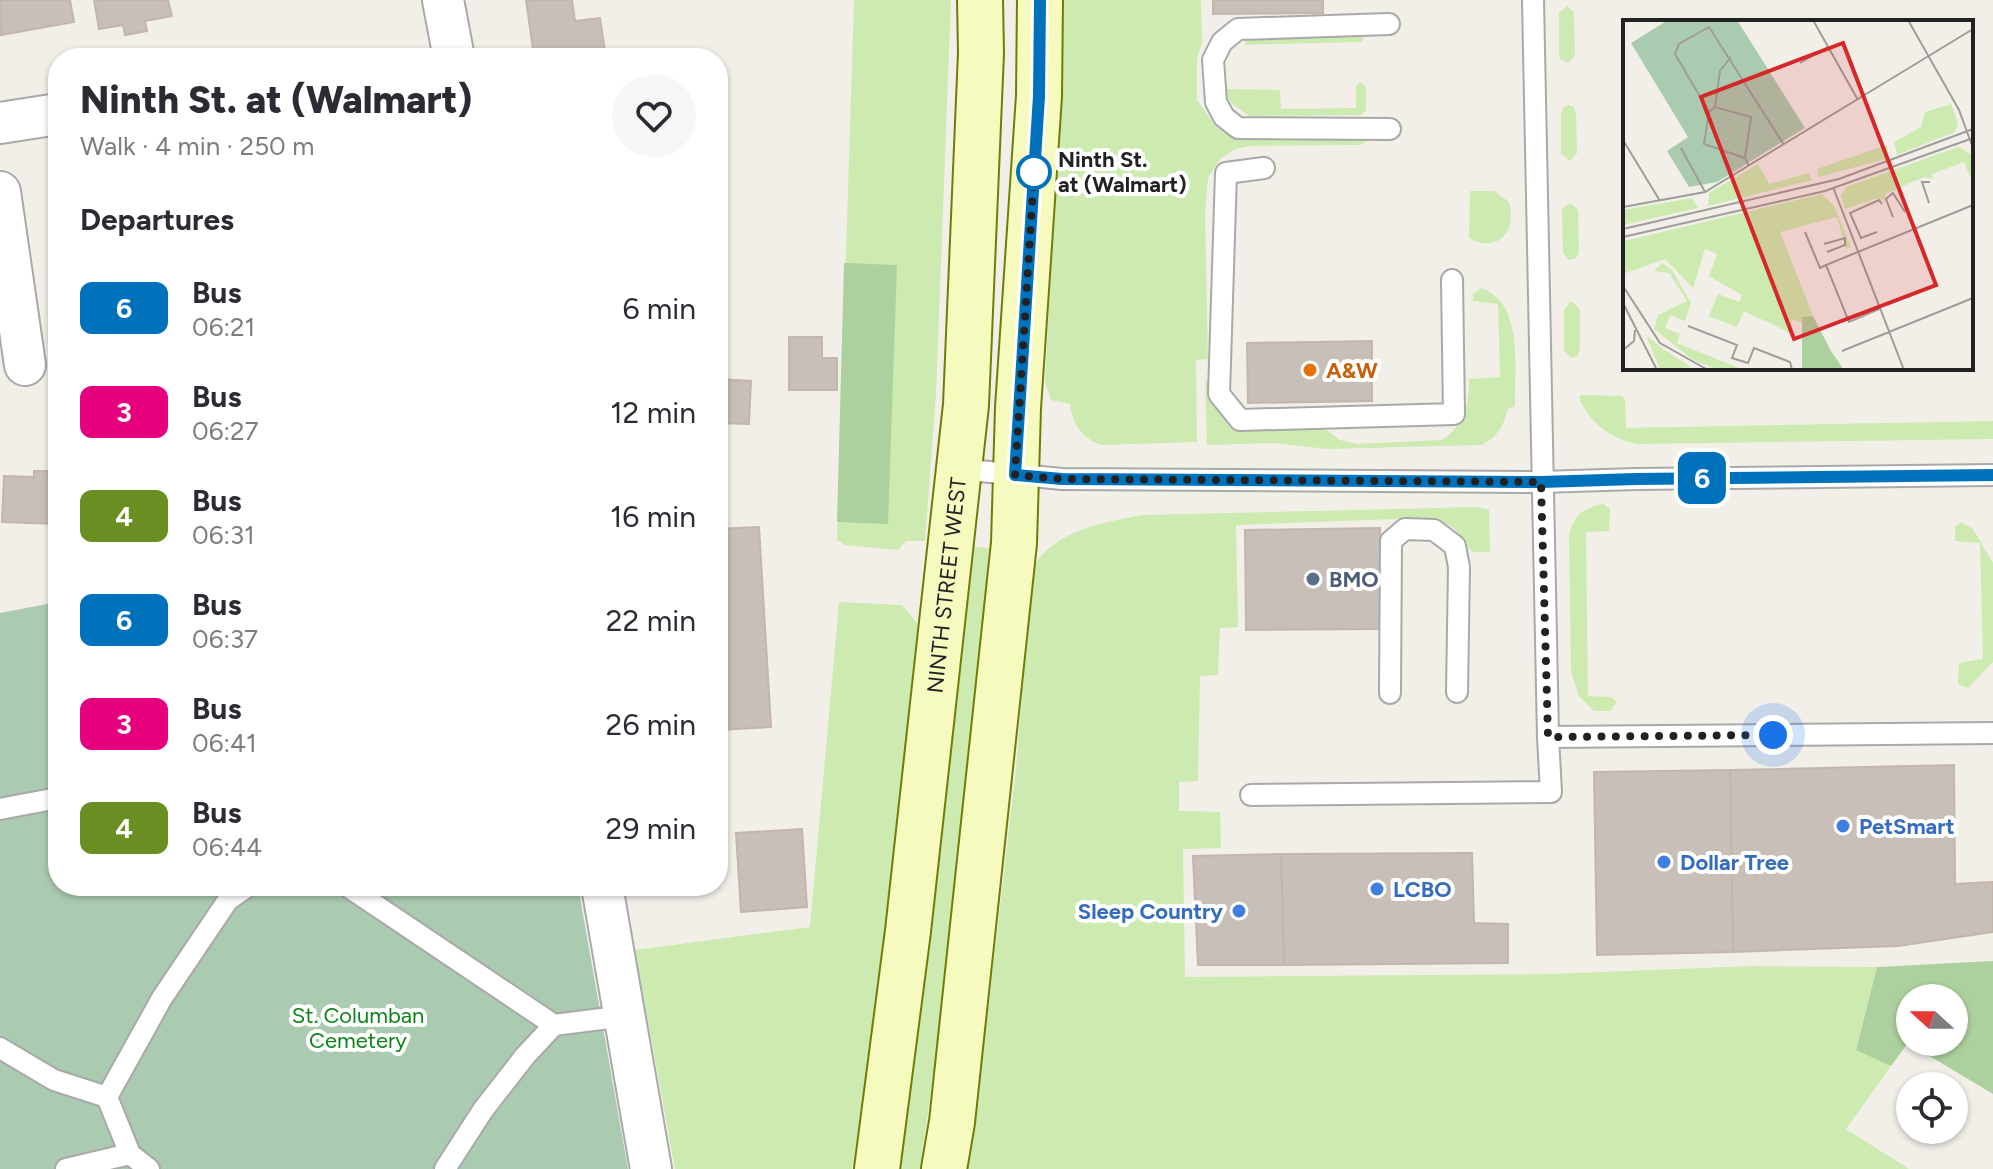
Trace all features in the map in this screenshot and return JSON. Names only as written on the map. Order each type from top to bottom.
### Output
[{"type":"main road","name":"NINTH STREET WEST","points":[[877,1169],[908,931],[966,405],[981,53],[980,0]]},
{"type":"main road","points":[[944,1169],[952,1122],[1011,574],[1039,96],[1040,0]]},
{"type":"street","points":[[443,0],[443,48]]},
{"type":"street","points":[[0,123],[48,116]]},
{"type":"street","points":[[0,192],[25,365]]},
{"type":"street","points":[[604,896],[651,1169]]},
{"type":"lane","points":[[1251,795],[1551,792],[1541,482],[1533,0]]},
{"type":"lane","points":[[1389,24],[1238,29],[1222,42],[1213,60],[1216,102],[1224,117],[1238,128],[1390,129]]},
{"type":"lane","points":[[1264,168],[1226,173],[1219,394],[1240,420],[1454,414],[1452,280]]},
{"type":"lane","points":[[959,469],[1062,479],[1541,482],[1993,475]]},
{"type":"lane","points":[[1390,693],[1391,541],[1405,529],[1434,530],[1455,546],[1459,567],[1457,692]]},
{"type":"lane","points":[[1548,737],[1993,733]]},
{"type":"lane","points":[[0,809],[48,800]]},
{"type":"lane","points":[[107,1097],[162,998],[234,896]]},
{"type":"lane","points":[[362,896],[554,1025]]},
{"type":"lane","points":[[445,1169],[483,1110],[554,1025],[625,1016]]},
{"type":"lane","points":[[0,1048],[54,1080],[107,1097]]},
{"type":"lane","points":[[107,1097],[130,1154],[149,1169]]},
{"type":"lane","points":[[66,1169],[130,1154]]},
{"type":"green space","points":[[854,0],[951,0],[936,394],[925,541],[906,541],[898,550],[845,545],[837,540]]},
{"type":"green space","points":[[1057,0],[1201,0],[1202,43],[1197,58],[1197,100],[1217,128],[1236,139],[1366,138],[1366,142],[1359,145],[1249,146],[1235,149],[1220,159],[1208,178],[1205,212],[1208,359],[1196,360],[1197,442],[1101,445],[1079,429],[1070,404],[1051,400],[1045,381],[1056,174]]},
{"type":"green space","points":[[1567,6],[1574,12],[1575,55],[1569,63],[1561,60],[1559,55],[1559,13]]},
{"type":"green space","points":[[1265,37],[1364,38],[1362,42],[1245,45],[1245,41]]},
{"type":"green space","points":[[1360,82],[1366,86],[1366,110],[1361,115],[1249,116],[1231,103],[1224,89],[1280,90],[1281,109],[1356,108],[1356,86]]},
{"type":"green space","points":[[1569,105],[1574,107],[1576,113],[1577,153],[1570,161],[1561,154],[1561,113]]},
{"type":"green space","points":[[1470,191],[1494,191],[1509,202],[1510,223],[1496,242],[1479,242],[1469,238]]},
{"type":"green space","points":[[1571,203],[1578,210],[1579,253],[1569,260],[1563,253],[1562,209]]},
{"type":"green space","points":[[844,263],[897,265],[888,524],[837,522]]},
{"type":"green space","points":[[1481,288],[1495,296],[1505,308],[1511,322],[1515,357],[1515,407],[1508,408],[1500,430],[1482,445],[1327,449],[1274,443],[1207,445],[1205,377],[1214,401],[1226,414],[1318,424],[1340,440],[1357,444],[1442,440],[1461,421],[1468,398],[1469,379],[1500,377],[1498,304],[1473,301],[1473,294]]},
{"type":"green space","points":[[1571,301],[1580,309],[1580,349],[1577,356],[1571,358],[1564,350],[1564,310]]},
{"type":"green space","points":[[1581,395],[1622,396],[1625,400],[1626,428],[1993,421],[1993,439],[1636,444],[1617,438],[1602,428],[1589,415],[1579,398]]},
{"type":"green space","points":[[1603,504],[1610,509],[1609,531],[1586,532],[1588,696],[1611,697],[1617,702],[1610,711],[1594,711],[1579,696],[1571,672],[1569,536],[1580,514]]},
{"type":"green space","points":[[1479,507],[1489,510],[1490,552],[1472,552],[1453,527],[1423,518],[1236,525],[1238,627],[1220,628],[1218,675],[1200,676],[1198,781],[1179,782],[1179,811],[1220,812],[1221,848],[1183,849],[1185,977],[1551,974],[1752,966],[1877,967],[1856,1049],[1891,1066],[1846,1129],[1909,1169],[962,1169],[990,993],[1016,768],[1032,568],[1042,555],[1067,536],[1081,530],[1144,515]]},
{"type":"green space","points":[[1961,522],[1973,529],[1993,563],[1993,662],[1968,688],[1958,684],[1959,663],[1983,659],[1980,543],[1955,541],[1955,527]]},
{"type":"green space","points":[[970,546],[989,548],[955,919],[920,1169],[896,1169]]},
{"type":"green space","points":[[839,602],[902,605],[917,623],[885,951],[852,1169],[675,1169],[635,950],[810,927]]},
{"type":"green space","name":"St. Columban Cemetery","points":[[48,604],[48,896],[580,896],[628,1169],[0,1169],[0,613]]},
{"type":"green space","points":[[1993,961],[1993,1094],[1968,1079],[1968,1072],[1956,1072],[1930,1056],[1968,1056],[1968,984],[1896,984],[1898,1056],[1891,1066],[1856,1050],[1877,967]]},
{"type":"building","points":[[0,0],[70,0],[74,22],[1,35]]},
{"type":"building","points":[[94,0],[168,0],[172,16],[145,21],[147,31],[125,35],[123,25],[99,29]]},
{"type":"building","points":[[526,0],[572,0],[575,21],[600,18],[604,48],[533,48]]},
{"type":"building","points":[[1213,0],[1323,0],[1323,13],[1213,14]]},
{"type":"building","points":[[789,337],[822,337],[822,358],[837,358],[837,390],[789,390]]},
{"type":"building","name":"A&W","points":[[1372,341],[1372,401],[1248,403],[1247,343]]},
{"type":"building","points":[[728,380],[751,381],[749,424],[728,423]]},
{"type":"building","points":[[34,471],[48,471],[48,524],[2,522],[4,476],[34,477]]},
{"type":"building","points":[[759,527],[771,727],[728,729],[728,529]]},
{"type":"building","name":"BMO","points":[[1380,528],[1382,629],[1246,630],[1245,530]]},
{"type":"building","name":"PetSmart","points":[[1954,765],[1955,884],[1993,882],[1993,932],[1898,946],[1733,952],[1730,770]]},
{"type":"building","name":"Dollar Tree","points":[[1730,770],[1733,952],[1597,955],[1594,772]]},
{"type":"building","points":[[802,829],[807,907],[741,912],[736,833]]},
{"type":"building","name":"LCBO","points":[[1472,853],[1474,923],[1508,924],[1508,963],[1284,965],[1281,854]]},
{"type":"building","name":"Sleep Country","points":[[1281,854],[1284,965],[1198,965],[1193,856]]},
{"type":"bus line","name":"6","points":[[1040,0],[1039,96],[1015,475],[1062,479],[1541,482],[1993,475]]},
{"type":"place","name":"Ninth St. at (Walmart)","points":[[1034,172]]},
{"type":"place","name":"A&W","points":[[1310,370]]},
{"type":"place","name":"BMO","points":[[1313,579]]},
{"type":"place","name":"PetSmart","points":[[1843,826]]},
{"type":"place","name":"Dollar Tree","points":[[1664,862]]},
{"type":"place","name":"LCBO","points":[[1377,889]]},
{"type":"place","name":"Sleep Country","points":[[1239,911]]},
{"type":"route","points":[[1034,172],[1035,158],[1015,475],[1062,479],[1541,482],[1548,737],[1773,735]]}]
